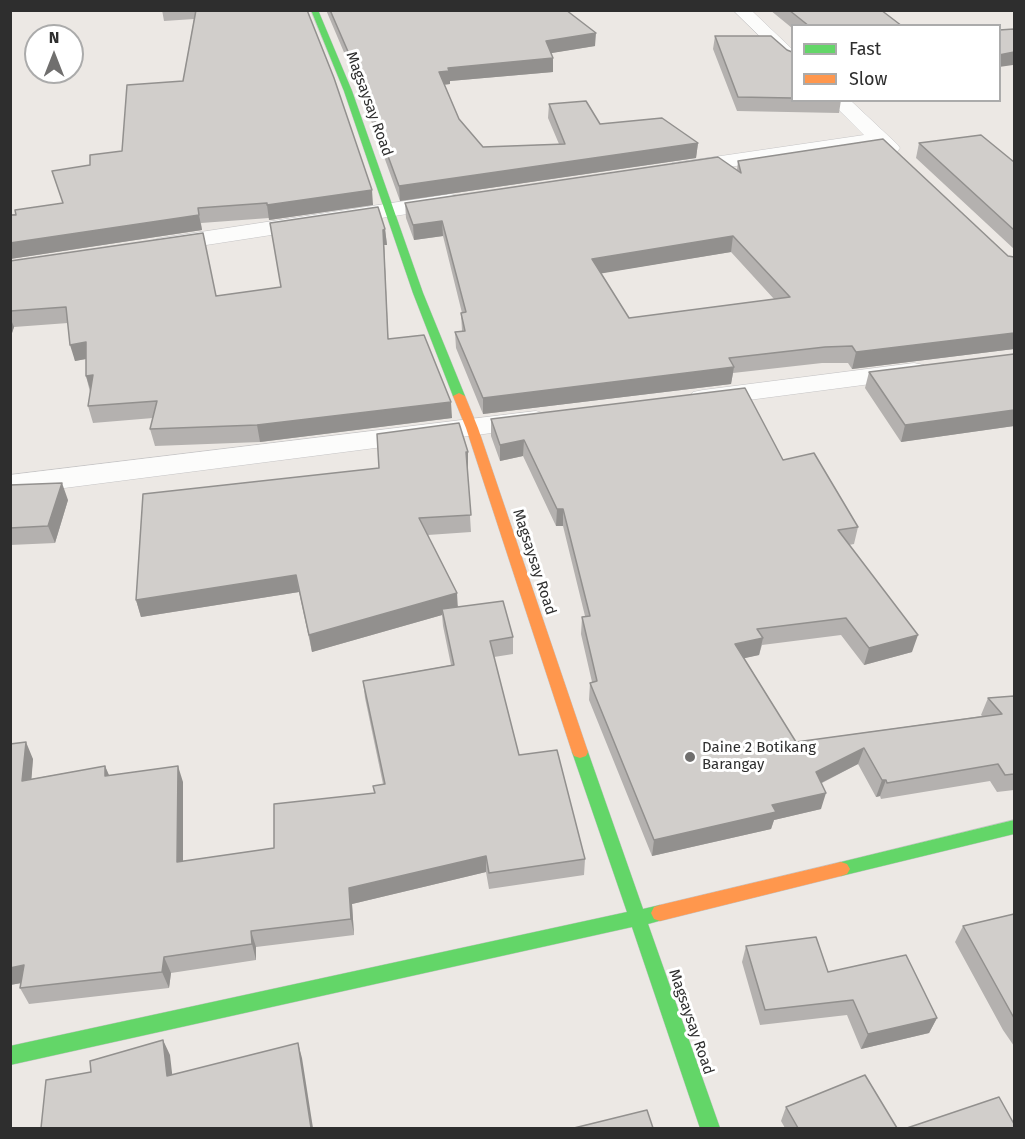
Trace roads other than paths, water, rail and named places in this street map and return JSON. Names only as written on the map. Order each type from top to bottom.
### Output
[{"type":"street","name":"Magsaysay Road","points":[[314,10],[348,91],[418,293],[472,428],[540,635],[710,1128]]},
{"type":"street","points":[[741,10],[791,57]]},
{"type":"street","points":[[840,102],[905,162]]},
{"type":"street","points":[[658,171],[879,139]]},
{"type":"street","points":[[141,248],[471,198]]},
{"type":"street","points":[[673,402],[944,368]]},
{"type":"street","points":[[10,484],[567,416]]},
{"type":"street","points":[[10,1056],[639,918],[1014,827]]},
{"type":"place","name":"Daine 2 Botikang Barangay","points":[[690,757]]}]
